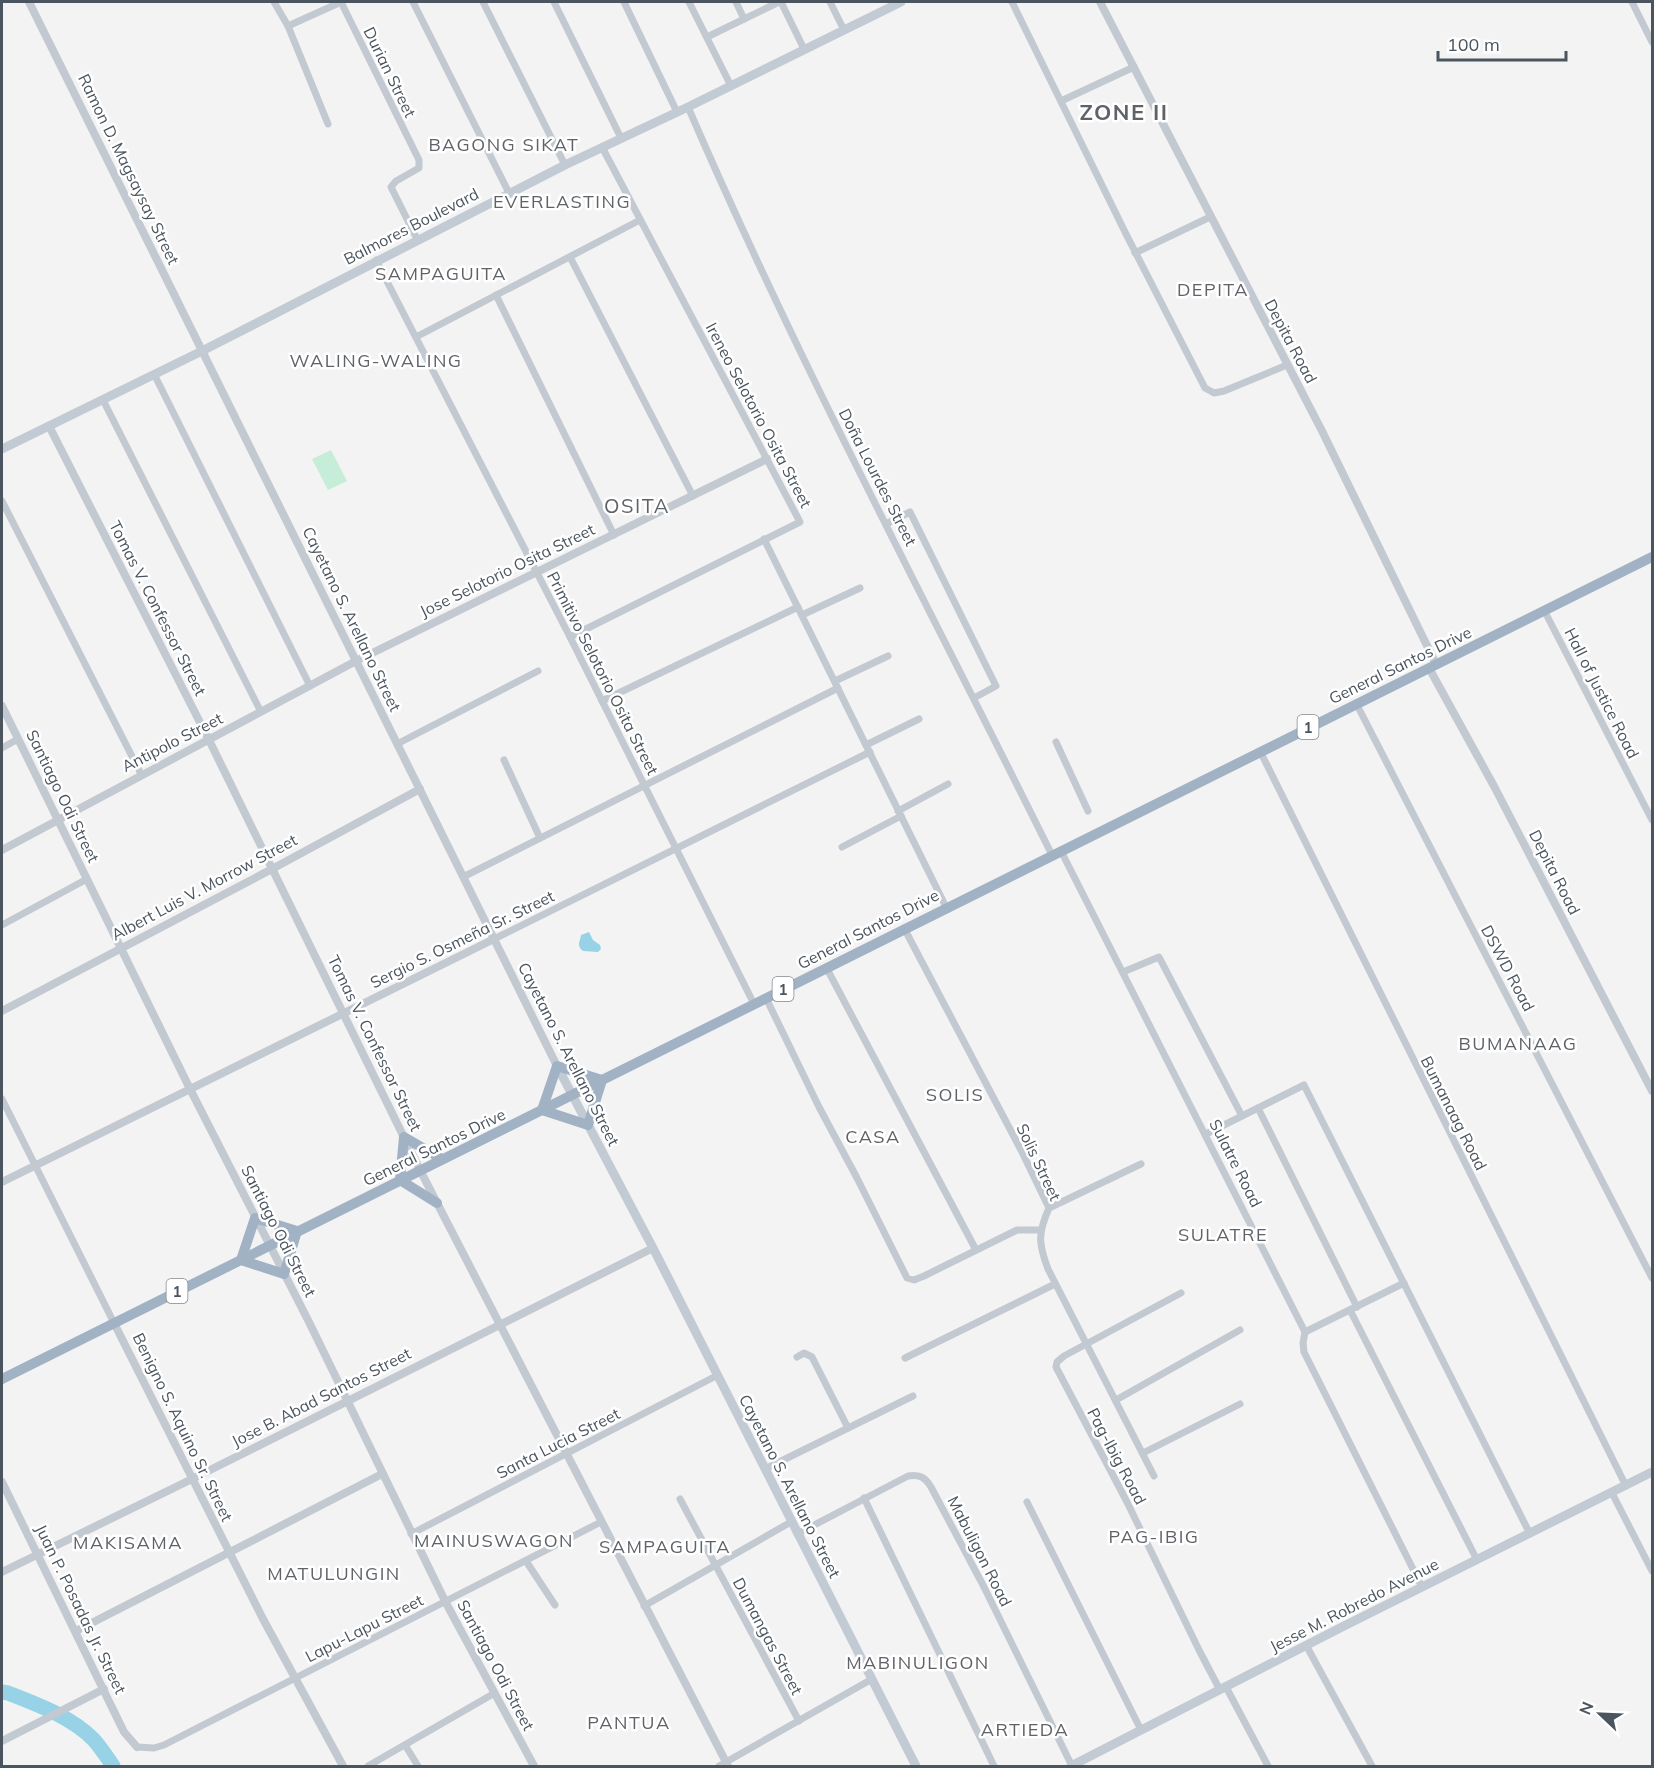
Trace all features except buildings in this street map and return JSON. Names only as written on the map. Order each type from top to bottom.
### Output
[{"type":"highway","name":"General Santos Drive","points":[[2,1379],[1653,557]]},
{"type":"highway","points":[[557,1066],[602,1080],[588,1125],[542,1110],[557,1066]]},
{"type":"highway","points":[[437,1203],[400,1180],[404,1137],[442,1159]]},
{"type":"highway","points":[[255,1218],[297,1231],[284,1274],[241,1260],[255,1218]]},
{"type":"main road","name":"Balmores Boulevard","points":[[2,449],[202,351],[565,165],[902,2]]},
{"type":"main road","name":"Cayetano S. Arellano Street","points":[[557,1066],[653,1248],[916,1767]]},
{"type":"main road","name":"Jesse M. Robredo Avenue","points":[[1071,1766],[1306,1645],[1653,1472]]},
{"type":"street","name":"Ramon D. Magsaysay Street","points":[[28,2],[202,351]]},
{"type":"street","points":[[274,2],[288,26],[328,124]]},
{"type":"street","points":[[288,26],[341,2]]},
{"type":"street","name":"Durian Street","points":[[341,2],[420,163],[417,169],[396,180],[391,187],[417,239]]},
{"type":"street","points":[[413,2],[509,193]]},
{"type":"street","points":[[483,2],[565,165]]},
{"type":"street","points":[[554,2],[621,138]]},
{"type":"street","points":[[624,2],[677,112]]},
{"type":"street","points":[[689,2],[731,86]]},
{"type":"street","points":[[736,2],[744,19]]},
{"type":"street","points":[[707,37],[780,2],[804,50]]},
{"type":"street","points":[[830,2],[844,30]]},
{"type":"street","points":[[1012,2],[1135,253],[1209,392],[1224,391],[1287,364]]},
{"type":"street","name":"Depita Road","points":[[1100,2],[1287,364],[1432,666],[1653,1091]]},
{"type":"street","points":[[1632,2],[1653,42]]},
{"type":"street","points":[[1061,101],[1134,67]]},
{"type":"street","name":"Doña Lourdes Street","points":[[688,107],[778,308],[974,698],[1057,853]]},
{"type":"street","name":"Ireneo Selotorio Osita Street","points":[[602,147],[800,522],[764,539]]},
{"type":"street","points":[[1135,253],[1210,217]]},
{"type":"street","points":[[416,337],[640,220]]},
{"type":"street","points":[[570,257],[693,496]]},
{"type":"street","name":"Primitivo Selotorio Osita Street","points":[[376,260],[570,637],[754,1004]]},
{"type":"street","points":[[496,295],[614,535]]},
{"type":"street","name":"Cayetano S. Arellano Street","points":[[202,351],[557,1066]]},
{"type":"street","points":[[154,374],[310,686]]},
{"type":"street","points":[[103,400],[261,712]]},
{"type":"street","name":"Tomas V. Confessor Street","points":[[49,426],[209,740],[420,1170],[724,1765]]},
{"type":"street","name":"Jose Selotorio Osita Street","points":[[356,661],[768,459]]},
{"type":"street","points":[[2,501],[141,774]]},
{"type":"street","points":[[886,524],[910,512],[996,686],[974,698]]},
{"type":"street","points":[[570,637],[764,539],[946,907]]},
{"type":"street","points":[[802,615],[860,588]]},
{"type":"street","points":[[602,701],[798,607]]},
{"type":"street","name":"Hall of Justice Road","points":[[1544,610],[1653,820]]},
{"type":"street","points":[[463,877],[644,785],[888,656]]},
{"type":"street","name":"Antipolo Street","points":[[2,850],[356,661]]},
{"type":"street","points":[[398,744],[538,671]]},
{"type":"street","name":"DSWD Road","points":[[1356,703],[1653,1278]]},
{"type":"street","name":"Santiago Odi Street","points":[[2,706],[411,1534],[493,1694],[534,1767]]},
{"type":"street","name":"Sergio S. Osmeña Sr. Street","points":[[2,1182],[676,849],[868,749],[919,719]]},
{"type":"street","points":[[2,748],[18,740]]},
{"type":"street","points":[[1056,742],[1088,811]]},
{"type":"street","name":"Bumanaag Road","points":[[1260,751],[1626,1486]]},
{"type":"street","points":[[504,760],[540,838]]},
{"type":"street","points":[[842,847],[948,784]]},
{"type":"street","name":"Albert Luis V. Morrow Street","points":[[2,1011],[420,789]]},
{"type":"street","name":"Sulatre Road","points":[[1057,853],[1123,972],[1305,1332],[1303,1342],[1305,1352],[1422,1587]]},
{"type":"street","points":[[2,925],[87,879]]},
{"type":"street","name":"Solis Street","points":[[904,928],[1021,1150],[1049,1208],[1041,1230],[1040,1248],[1055,1284],[1154,1476]]},
{"type":"street","points":[[1123,972],[1159,957],[1242,1116]]},
{"type":"street","points":[[826,967],[976,1250]]},
{"type":"street","points":[[766,998],[819,1107],[909,1279],[914,1280],[1020,1229],[1041,1230]]},
{"type":"street","points":[[1206,1134],[1304,1085],[1530,1534]]},
{"type":"street","name":"Benigno S. Aquino Sr. Street","points":[[2,1099],[229,1552],[294,1679],[343,1767]]},
{"type":"street","points":[[1258,1108],[1477,1560]]},
{"type":"street","points":[[1049,1208],[1141,1164]]},
{"type":"street","name":"Jose B. Abad Santos Street","points":[[2,1572],[653,1248]]},
{"type":"street","points":[[1305,1332],[1404,1283]]},
{"type":"street","points":[[905,1358],[1055,1284]]},
{"type":"street","name":"Pag-Ibig Road","points":[[1180,1293],[1060,1358],[1056,1371],[1127,1502],[1200,1652],[1268,1767]]},
{"type":"street","points":[[1116,1400],[1239,1330]]},
{"type":"street","points":[[797,1357],[804,1353],[812,1357],[848,1428]]},
{"type":"street","name":"Santa Lucia Street","points":[[411,1534],[716,1376]]},
{"type":"street","points":[[765,1470],[913,1396]]},
{"type":"street","points":[[1143,1453],[1240,1404]]},
{"type":"street","points":[[75,1631],[382,1474]]},
{"type":"street","name":"Mabuligon Road","points":[[797,1534],[908,1476],[920,1476],[927,1481],[984,1587],[1071,1766]]},
{"type":"street","name":"Juan P. Posadas Jr. Street","points":[[2,1482],[124,1732],[137,1747]]},
{"type":"street","points":[[1612,1493],[1653,1570]]},
{"type":"street","points":[[864,1498],[994,1767]]},
{"type":"street","name":"Dumangas Street","points":[[680,1499],[799,1721]]},
{"type":"street","points":[[1027,1502],[1141,1730]]},
{"type":"street","name":"Lapu-Lapu Street","points":[[137,1747],[154,1749],[164,1745],[601,1522]]},
{"type":"street","points":[[644,1606],[791,1522]]},
{"type":"street","points":[[526,1561],[555,1605]]},
{"type":"street","points":[[1306,1645],[1372,1767]]},
{"type":"street","points":[[724,1765],[872,1679]]},
{"type":"street","points":[[2,1741],[104,1689]]},
{"type":"street","points":[[368,1767],[493,1694]]},
{"type":"street","points":[[405,1745],[418,1767]]},
{"type":"green space","points":[[331,450],[347,481],[328,490],[312,459]]},
{"type":"water","points":[[589,932],[593,940],[600,945],[601,949],[598,952],[583,951],[580,947],[581,935]]},
{"type":"waterway","points":[[2,1692],[42,1707],[75,1724],[94,1740],[113,1766]]},
{"type":"district","name":"ZONE II","points":[[1124,112]]},
{"type":"district","name":"BAGONG SIKAT","points":[[504,144]]},
{"type":"district","name":"EVERLASTING","points":[[562,201]]},
{"type":"district","name":"SAMPAGUITA","points":[[441,273]]},
{"type":"district","name":"DEPITA","points":[[1213,289]]},
{"type":"district","name":"WALING-WALING","points":[[376,360]]},
{"type":"district","name":"OSITA","points":[[637,505]]},
{"type":"district","name":"BUMANAAG","points":[[1518,1043]]},
{"type":"district","name":"SOLIS","points":[[955,1094]]},
{"type":"district","name":"CASA","points":[[873,1136]]},
{"type":"district","name":"SULATRE","points":[[1223,1234]]},
{"type":"district","name":"PAG-IBIG","points":[[1154,1536]]},
{"type":"district","name":"MAINUSWAGON","points":[[494,1540]]},
{"type":"district","name":"MAKISAMA","points":[[128,1542]]},
{"type":"district","name":"SAMPAGUITA","points":[[665,1546]]},
{"type":"district","name":"MATULUNGIN","points":[[334,1573]]},
{"type":"district","name":"MABINULIGON","points":[[918,1662]]},
{"type":"district","name":"PANTUA","points":[[629,1722]]},
{"type":"district","name":"ARTIEDA","points":[[1025,1729]]}]
